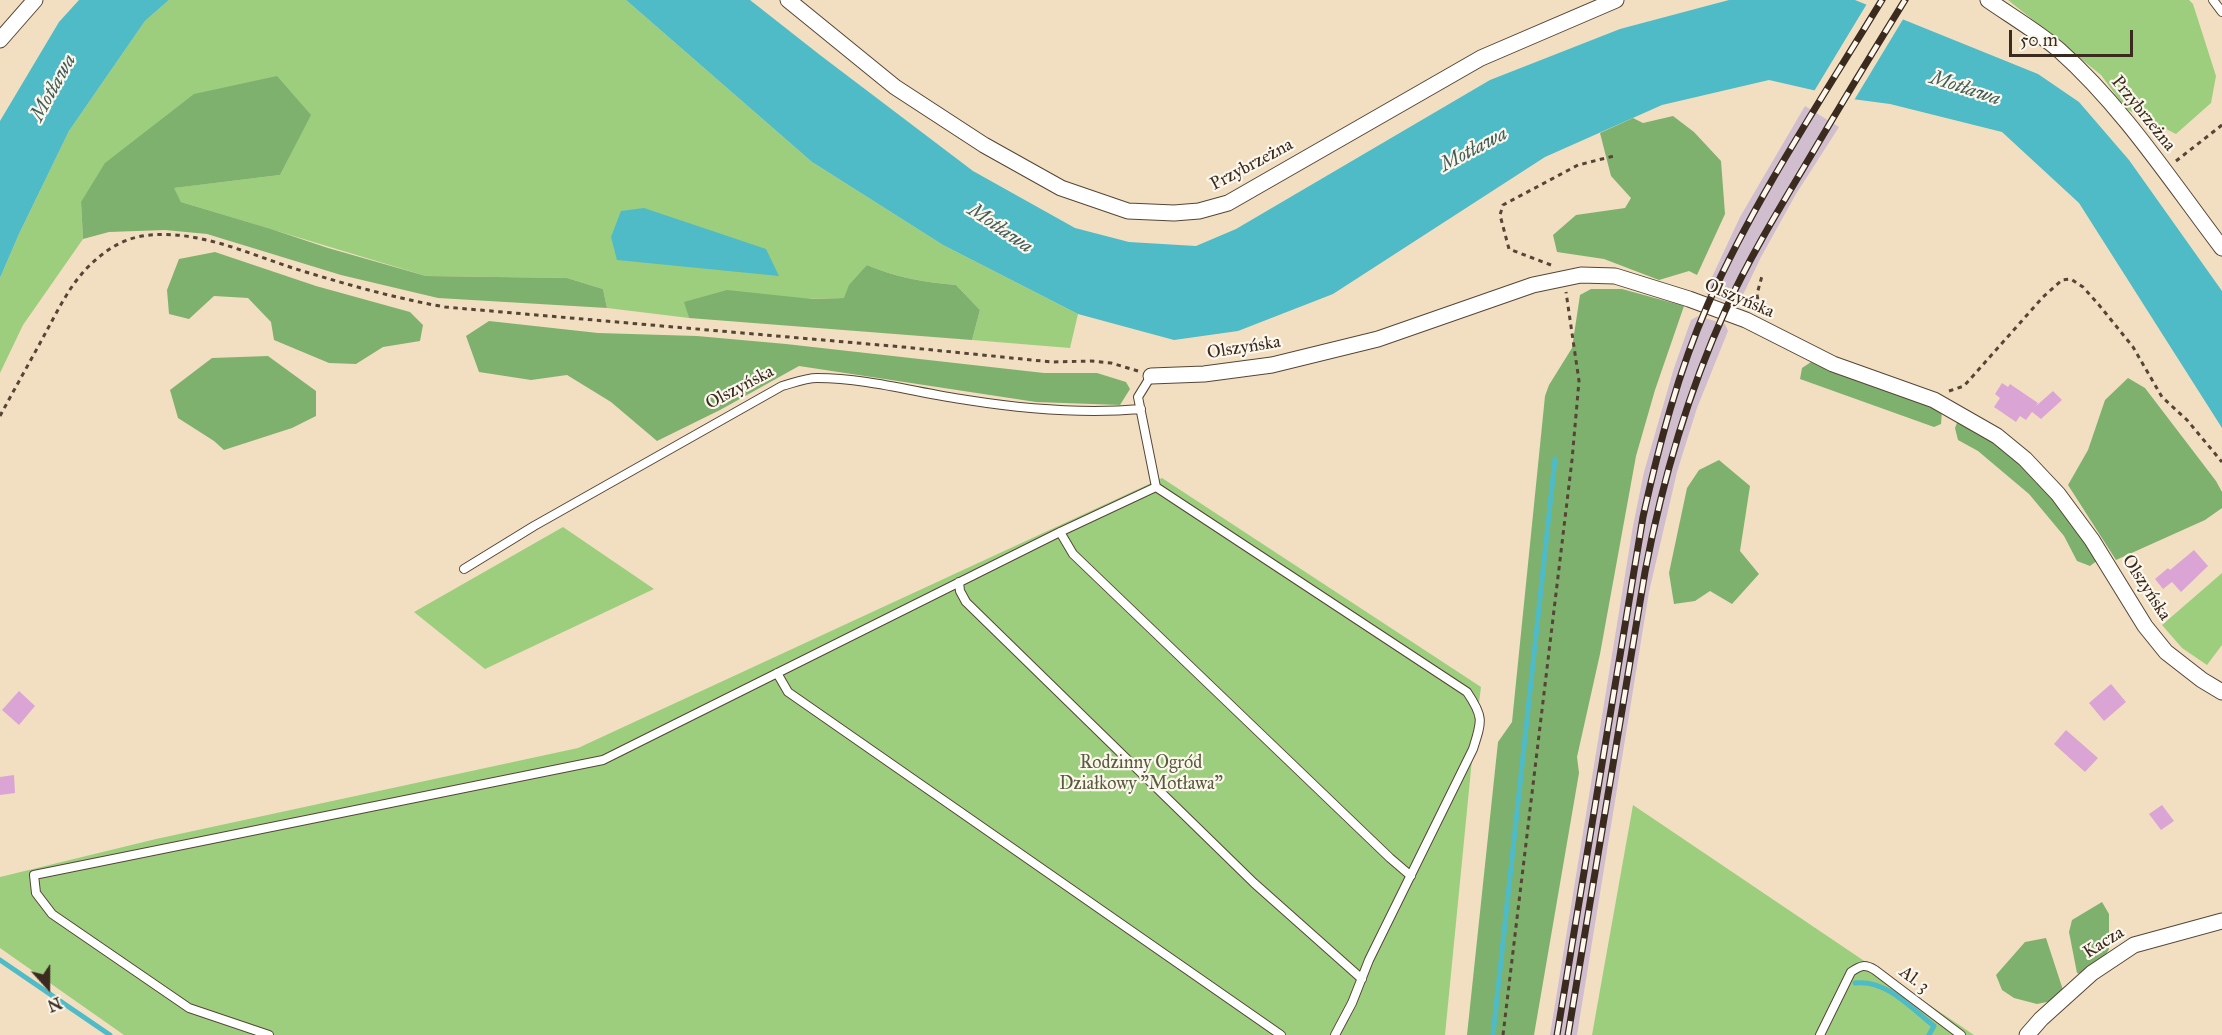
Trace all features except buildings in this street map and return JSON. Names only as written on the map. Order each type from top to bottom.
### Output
[{"type":"street","points":[[0,40],[34,0]]},
{"type":"street","name":"Przybrzeżna","points":[[788,0],[895,87],[984,145],[1061,188],[1128,211],[1174,213],[1199,212],[1228,203],[1481,58],[1616,0]]},
{"type":"street","name":"Przybrzeżna","points":[[1988,0],[2058,49],[2090,81],[2117,111],[2222,248]]},
{"type":"street","name":"Olszyńska","points":[[1151,376],[1204,374],[1272,365],[1378,339],[1523,288],[1581,275],[1615,276],[1746,320],[1833,364],[1934,400],[1997,436],[2025,459],[2058,494],[2092,540],[2145,626],[2166,652],[2202,680],[2222,692]]},
{"type":"street","name":"Kacza","points":[[2027,1035],[2041,1019],[2092,973],[2134,945],[2222,921]]},
{"type":"lane","points":[[2213,0],[2222,12]]},
{"type":"lane","points":[[1151,376],[1138,397],[1155,484],[1467,692],[1478,708],[1481,724],[1473,749],[1335,1035]]},
{"type":"lane","name":"Olszyńska","points":[[464,568],[782,386],[793,383],[815,378],[889,385],[967,400],[1056,410],[1108,412],[1141,409]]},
{"type":"lane","points":[[269,1035],[189,1008],[52,914],[36,893],[34,875],[603,760],[1155,484]]},
{"type":"lane","points":[[1060,531],[1073,554],[1411,876]]},
{"type":"lane","points":[[959,582],[966,602],[1254,883],[1362,979]]},
{"type":"lane","points":[[777,674],[788,692],[1281,1035]]},
{"type":"lane","name":"Al. 3","points":[[1820,1035],[1851,972],[1866,965],[1961,1035]]},
{"type":"path","points":[[2163,171],[2222,125]]},
{"type":"path","points":[[1552,266],[1509,249],[1500,215],[1503,205],[1578,165],[1614,156]]},
{"type":"path","points":[[0,416],[63,302],[85,269],[104,252],[122,242],[141,236],[163,234],[184,235],[214,242],[358,288],[445,307],[1052,362],[1112,363],[1151,376]]},
{"type":"path","points":[[1762,276],[1757,294],[1758,307],[1763,314]]},
{"type":"path","points":[[1503,1035],[1569,483],[1579,381],[1564,278]]},
{"type":"path","points":[[1945,392],[1958,390],[1964,386],[2043,297],[2062,280],[2071,279],[2083,287],[2099,305],[2133,347],[2162,397],[2187,420],[2222,462]]},
{"type":"shaded area","points":[[1805,106],[1839,127],[1796,194],[1740,301],[1733,304],[1707,295],[1706,290],[1740,217]]},
{"type":"shaded area","points":[[1698,316],[1725,324],[1728,331],[1697,408],[1677,472],[1649,592],[1577,1035],[1550,1035],[1633,526],[1644,472],[1674,368],[1691,320]]},
{"type":"green space","points":[[169,0],[626,0],[812,162],[943,245],[1078,314],[1070,348],[972,340],[980,310],[956,285],[911,279],[867,265],[845,298],[685,302],[689,318],[607,308],[603,289],[567,278],[426,276],[181,202],[173,188],[280,175],[310,115],[81,202],[83,239],[23,325],[0,373],[0,278],[19,234],[69,131],[145,21]]},
{"type":"green space","points":[[2008,0],[2189,0],[2193,4],[2216,76],[2211,103],[2176,134],[2126,109],[2101,75]]},
{"type":"green space","points":[[277,76],[311,115],[280,175],[174,188],[181,202],[426,276],[567,278],[603,289],[607,308],[438,298],[341,275],[207,234],[165,230],[109,232],[83,239],[81,202],[105,163],[194,94]]},
{"type":"green space","points":[[1673,116],[1694,132],[1721,161],[1725,214],[1697,275],[1689,271],[1659,280],[1604,259],[1557,252],[1553,235],[1576,215],[1625,208],[1631,198],[1611,176],[1600,133],[1633,118],[1643,123]]},
{"type":"green space","points":[[215,252],[316,286],[410,312],[423,325],[420,341],[383,347],[356,364],[329,363],[274,340],[271,322],[248,298],[214,296],[189,319],[169,314],[167,290],[179,259]]},
{"type":"green space","points":[[867,265],[911,279],[956,285],[980,310],[972,340],[689,318],[684,302],[727,290],[812,299],[844,298],[849,285]]},
{"type":"green space","points":[[1591,289],[1622,289],[1684,306],[1655,390],[1636,456],[1600,654],[1577,757],[1579,773],[1534,1035],[1467,1035],[1498,742],[1512,722],[1545,396],[1549,385],[1572,348],[1580,295]]},
{"type":"green space","points":[[489,321],[598,333],[697,336],[786,344],[1044,373],[1097,373],[1126,382],[1130,389],[1120,405],[1036,402],[799,366],[720,410],[657,441],[611,402],[567,375],[531,380],[479,372],[466,336]]},
{"type":"green space","points":[[268,356],[316,391],[316,416],[292,428],[224,450],[178,418],[170,390],[212,358]]},
{"type":"green space","points":[[1811,362],[1942,411],[1941,424],[1934,427],[1800,379],[1802,368]]},
{"type":"green space","points":[[2128,378],[2145,388],[2216,481],[2222,492],[2222,508],[2205,520],[2116,560],[2068,485],[2088,450],[2105,400]]},
{"type":"green space","points":[[1958,420],[2000,448],[2037,481],[2069,519],[2098,560],[2090,566],[2077,561],[2064,536],[2029,494],[1978,451],[1958,440],[1955,428]]},
{"type":"green space","points":[[1719,460],[1750,486],[1740,551],[1759,574],[1732,604],[1710,591],[1695,601],[1674,604],[1669,573],[1687,488],[1699,470]]},
{"type":"green space","name":"Rodzinny Ogród Działkowy \"Motława\"","points":[[1162,478],[1481,687],[1445,1035],[124,1035],[0,948],[0,877],[156,839],[578,748]]},
{"type":"green space","points":[[563,527],[654,589],[485,669],[414,612]]},
{"type":"green space","points":[[2222,573],[2222,645],[2207,665],[2182,648],[2162,625]]},
{"type":"green space","points":[[1633,805],[1974,1035],[1592,1035]]},
{"type":"green space","points":[[2102,902],[2109,914],[2109,949],[2104,958],[2081,974],[2077,973],[2069,932],[2072,920]]},
{"type":"green space","points":[[2046,938],[2063,990],[2052,1001],[2037,1004],[2014,998],[2002,990],[1996,975],[2025,942]]},
{"type":"water","name":"Motława","points":[[79,0],[169,0],[145,21],[69,131],[0,278],[0,121],[59,22]]},
{"type":"water","name":"Motława","points":[[626,0],[750,0],[973,171],[1075,228],[1129,242],[1196,246],[1236,229],[1490,80],[1620,29],[1729,0],[1855,0],[2038,74],[2079,102],[2129,160],[2222,291],[2222,428],[2079,203],[2002,132],[1890,104],[1852,99],[1769,80],[1662,105],[1545,157],[1333,294],[1238,331],[1174,340],[1078,314],[943,245],[812,162]]},
{"type":"water","points":[[644,208],[766,249],[779,276],[617,260],[611,237],[621,211]]},
{"type":"pier","points":[[1868,2],[1905,16],[1853,102],[1813,93]]},
{"type":"waterway","points":[[1493,1035],[1555,459]]},
{"type":"waterway","points":[[0,960],[110,1035]]},
{"type":"waterway","points":[[1855,983],[1877,986],[1898,996],[1934,1026],[1929,1035]]},
{"type":"railway","points":[[1557,1035],[1643,517],[1678,382],[1708,304],[1747,225],[1790,149],[1882,0]]},
{"type":"railway","points":[[1568,1035],[1645,572],[1659,505],[1687,407],[1711,343],[1745,270],[1905,0]]}]
